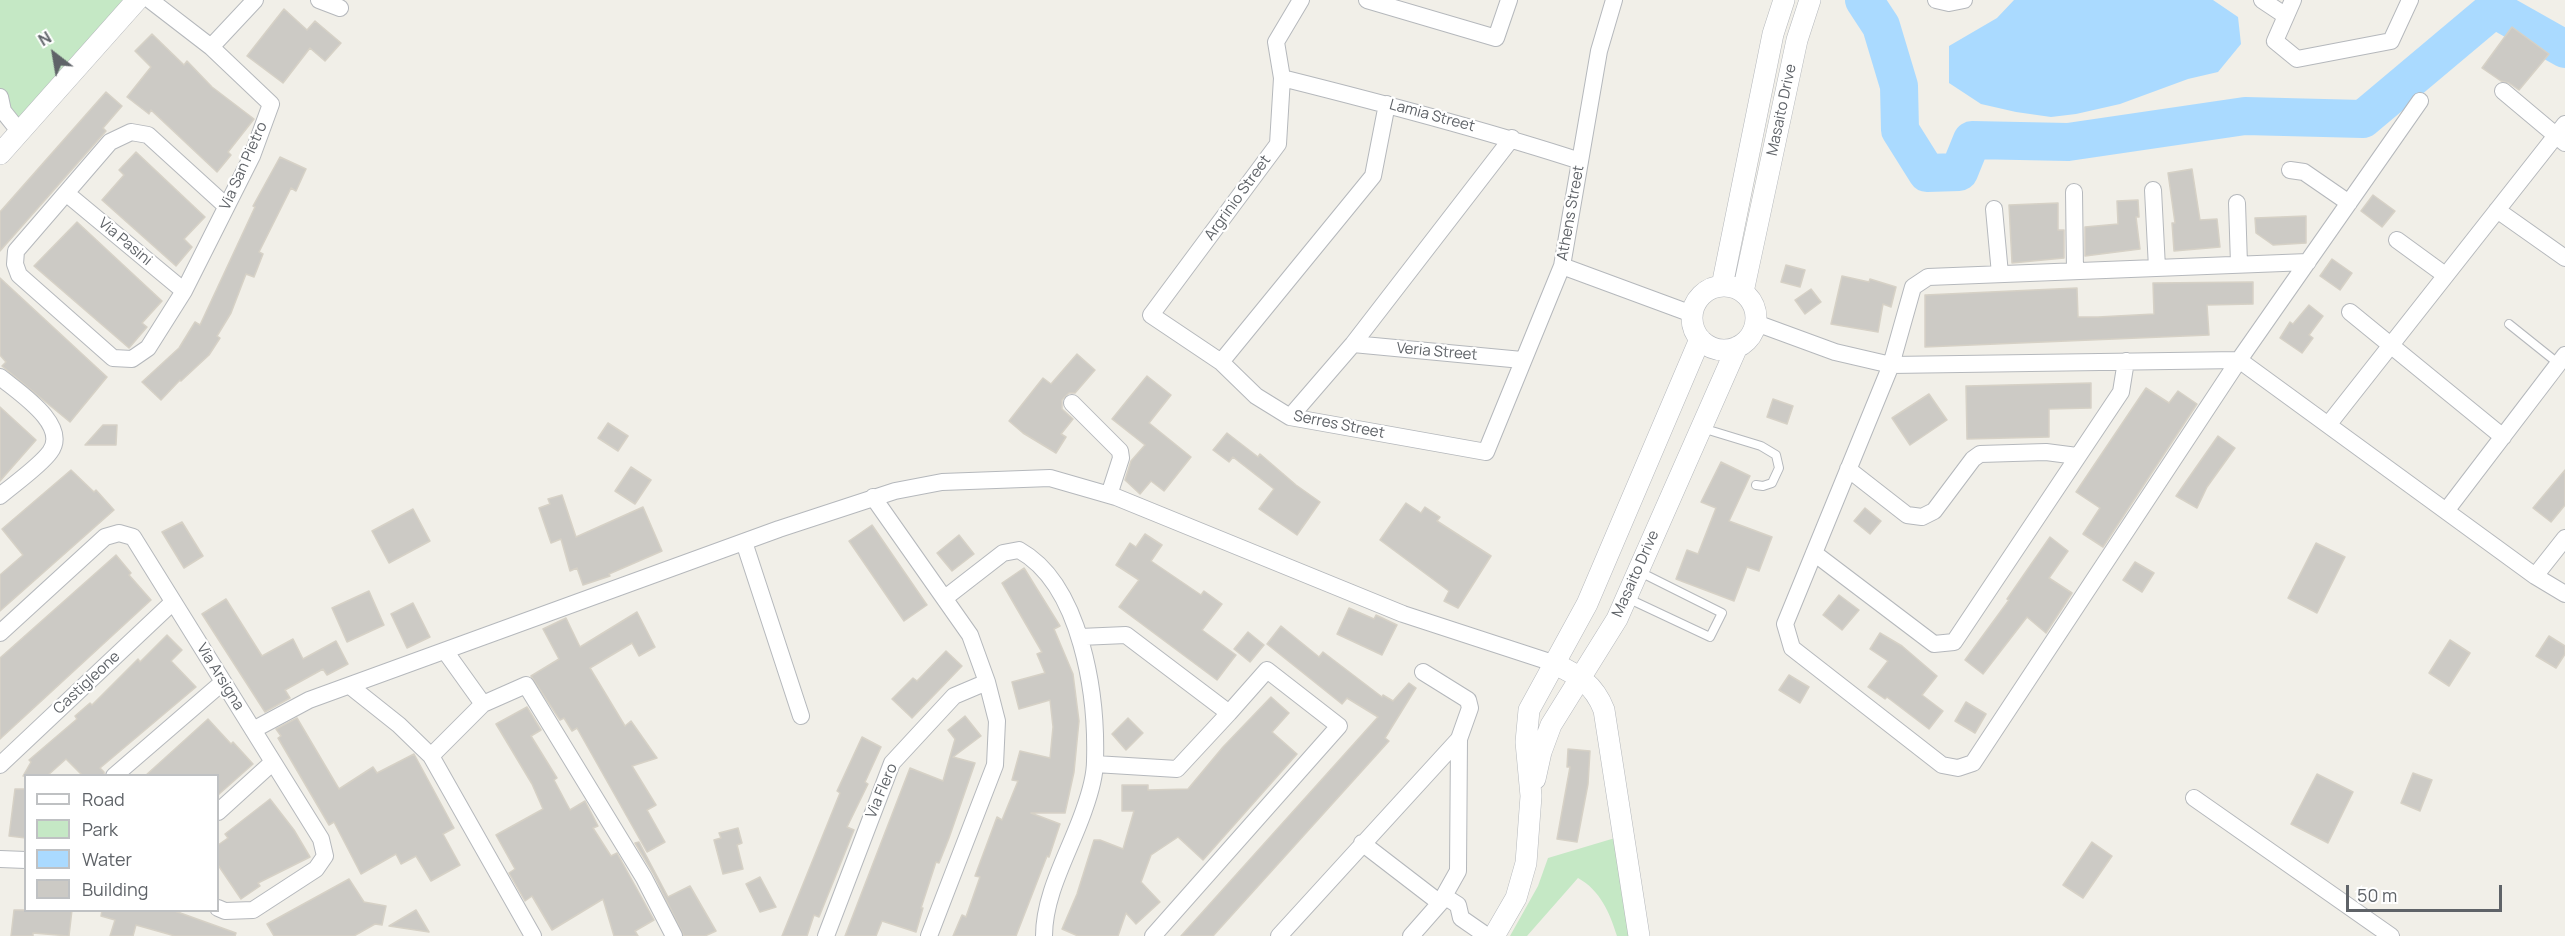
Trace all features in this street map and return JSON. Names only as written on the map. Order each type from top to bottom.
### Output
[{"type":"street","points":[[0,154],[137,0]]},
{"type":"street","name":"Via San Pietro","points":[[66,193],[16,251],[15,264],[19,275],[113,358],[132,360],[148,348],[184,291],[252,156],[271,104],[211,48],[150,0]]},
{"type":"street","points":[[211,48],[255,0]]},
{"type":"street","points":[[319,0],[340,8]]},
{"type":"street","name":"Argrinio Street","points":[[1151,315],[1278,144],[1282,78],[1276,42],[1301,0]]},
{"type":"street","points":[[1367,0],[1406,5],[1496,38],[1509,0]]},
{"type":"street","name":"Athens Street","points":[[1486,452],[1562,266],[1599,51],[1614,0]]},
{"type":"street","name":"Masaito Drive","points":[[1722,286],[1773,34],[1784,0]]},
{"type":"street","name":"Masaito Drive","points":[[1743,292],[1797,40],[1810,0]]},
{"type":"street","points":[[1936,0],[1949,3],[1964,0]]},
{"type":"street","points":[[2262,0],[2286,16]]},
{"type":"street","points":[[2293,0],[2275,41],[2297,59],[2391,41],[2410,0]]},
{"type":"street","name":"Lamia Street","points":[[1282,78],[1512,138],[1580,161]]},
{"type":"street","points":[[2328,425],[2497,210],[2562,134],[2503,91]]},
{"type":"street","points":[[0,97],[3,111],[19,131]]},
{"type":"street","points":[[2308,262],[1928,277],[1913,286],[1890,364],[1785,624],[1792,648],[1942,765],[1958,768],[1973,762],[2239,360],[2308,262],[2420,101]]},
{"type":"street","points":[[1221,362],[1373,176],[1388,104]]},
{"type":"street","points":[[66,193],[110,142],[131,132],[148,135],[226,206]]},
{"type":"street","points":[[1290,417],[1353,344],[1512,138]]},
{"type":"street","points":[[2290,170],[2304,172],[2349,203]]},
{"type":"street","points":[[2153,190],[2157,268]]},
{"type":"street","points":[[2074,192],[2075,271]]},
{"type":"street","name":"Via Pasini","points":[[66,193],[184,291]]},
{"type":"street","points":[[2237,203],[2240,264]]},
{"type":"street","points":[[1994,209],[2000,274]]},
{"type":"street","points":[[2497,210],[2565,258]]},
{"type":"street","points":[[2397,240],[2445,275]]},
{"type":"street","points":[[1562,266],[1692,314]]},
{"type":"street","points":[[1729,286],[1743,292],[1754,306],[1756,323],[1746,341],[1737,347],[1717,350],[1700,339],[1695,332],[1692,314],[1694,305],[1705,292],[1729,286]]},
{"type":"street","points":[[2350,312],[2503,436]]},
{"type":"street","name":"Serres Street","points":[[1151,315],[1221,362],[1256,396],[1290,417],[1486,452]]},
{"type":"street","points":[[1756,323],[1835,352],[1890,364],[2239,360],[2535,576],[2565,594]]},
{"type":"street","name":"Masaito Drive","points":[[1531,796],[1526,742],[1529,710],[1587,604],[1700,339]]},
{"type":"street","name":"Veria Street","points":[[1353,344],[1522,360]]},
{"type":"street","name":"Masaito Drive","points":[[1494,936],[1516,898],[1526,863],[1531,796],[1541,752],[1551,725],[1617,619],[1737,347]]},
{"type":"street","points":[[2446,511],[2562,360]]},
{"type":"street","points":[[1814,552],[1934,644],[1954,642],[2121,392],[2126,361]]},
{"type":"street","points":[[0,377],[52,425],[55,439],[50,452],[0,496]]},
{"type":"street","points":[[1072,403],[1120,451],[1121,458],[1108,495]]},
{"type":"street","points":[[1848,469],[1907,515],[1922,517],[1934,511],[1973,459],[1980,454],[2046,452],[2077,456]]},
{"type":"street","points":[[253,730],[309,700],[873,497],[942,482],[1050,478],[1108,495],[1403,614],[1553,663],[1581,676],[1591,686],[1604,710],[1639,936]]},
{"type":"street","points":[[873,497],[970,635],[987,682],[997,721],[994,765],[929,936]]},
{"type":"street","name":"Via Arsigna","points":[[0,633],[105,537],[119,533],[133,537],[321,839],[325,856],[316,869],[253,910],[225,911],[219,908]]},
{"type":"street","points":[[2535,576],[2565,538]]},
{"type":"street","points":[[744,542],[801,716]]},
{"type":"street","points":[[945,598],[1003,554],[1019,550],[1032,557],[1063,597],[1080,637],[1092,695],[1095,764],[1084,809],[1044,916],[1044,936]]},
{"type":"street","name":"Castigleone","points":[[0,765],[173,602]]},
{"type":"street","points":[[1080,637],[1126,635],[1228,712]]},
{"type":"street","points":[[445,651],[483,704]]},
{"type":"street","points":[[1095,764],[1177,769],[1267,670],[1339,726],[1153,936]]},
{"type":"street","points":[[1411,936],[1440,903],[1458,871],[1459,739],[1470,708],[1468,700],[1424,672]]},
{"type":"street","points":[[116,774],[224,682]]},
{"type":"street","name":"Via Flero","points":[[826,936],[892,762],[954,696],[987,682]]},
{"type":"street","points":[[431,756],[483,704],[526,685],[644,878],[674,936]]},
{"type":"street","points":[[350,686],[399,725],[431,756],[533,936]]},
{"type":"street","points":[[1279,936],[1459,739]]},
{"type":"street","points":[[219,811],[273,762]]},
{"type":"street","points":[[2193,798],[2391,936]]},
{"type":"street","points":[[1362,843],[1440,903],[1458,905],[1461,918],[1487,936]]},
{"type":"street","points":[[0,859],[24,860]]},
{"type":"lane","points":[[2509,324],[2562,360]]},
{"type":"lane","points":[[1702,428],[1761,446],[1776,455],[1779,468],[1772,483],[1763,486],[1756,485]]},
{"type":"lane","points":[[1626,598],[1710,637],[1722,613],[1638,571]]},
{"type":"green space","points":[[0,0],[137,0],[19,131],[0,97]]},
{"type":"green space","points":[[1615,838],[1633,936],[1617,936],[1603,903],[1586,883],[1578,878],[1527,936],[1510,936],[1538,886],[1548,858]]},
{"type":"water","points":[[2014,0],[2213,0],[2238,17],[2241,44],[2218,72],[2188,79],[2120,104],[2051,117],[2016,112],[1981,104],[1949,83],[1949,46],[1997,18]]},
{"type":"building","points":[[284,9],[307,30],[315,21],[341,43],[325,61],[310,48],[283,83],[247,56]]},
{"type":"building","points":[[2512,27],[2549,54],[2519,90],[2482,68]]},
{"type":"building","points":[[152,34],[184,65],[187,61],[212,87],[254,119],[228,152],[231,155],[217,172],[151,110],[149,114],[127,97],[151,67],[135,51]]},
{"type":"building","points":[[106,92],[122,106],[103,128],[106,131],[0,251],[0,212]]},
{"type":"building","points":[[136,152],[205,217],[184,239],[192,247],[176,266],[102,200],[124,175],[119,170]]},
{"type":"building","points":[[280,157],[306,169],[296,191],[291,188],[259,252],[263,254],[254,277],[246,274],[231,313],[217,336],[220,338],[209,355],[161,400],[142,382],[179,348],[195,322],[200,325],[255,207],[253,206]]},
{"type":"building","points":[[2192,169],[2200,220],[2217,219],[2220,247],[2174,251],[2172,223],[2175,223],[2168,173]]},
{"type":"building","points":[[2373,195],[2395,211],[2382,227],[2361,211]]},
{"type":"building","points":[[2138,200],[2139,217],[2136,217],[2140,249],[2085,256],[2085,227],[2118,224],[2117,201]]},
{"type":"building","points":[[2058,203],[2058,230],[2064,230],[2064,258],[2012,263],[2009,205]]},
{"type":"building","points":[[2306,216],[2306,243],[2273,245],[2256,233],[2255,218]]},
{"type":"building","points":[[77,222],[162,301],[142,323],[147,327],[129,348],[34,266]]},
{"type":"building","points":[[2332,259],[2352,273],[2340,290],[2320,276]]},
{"type":"building","points":[[1786,265],[1805,270],[1800,287],[1781,282]]},
{"type":"building","points":[[1842,276],[1869,282],[1870,279],[1896,287],[1891,307],[1883,304],[1878,332],[1831,324]]},
{"type":"building","points":[[0,278],[107,377],[70,422],[2,366],[6,362],[0,355]]},
{"type":"building","points":[[2253,282],[2253,304],[2207,305],[2209,335],[1925,347],[1925,295],[2077,288],[2078,317],[2098,317],[2154,314],[2153,283]]},
{"type":"building","points":[[1811,289],[1821,302],[1805,314],[1795,300]]},
{"type":"building","points":[[2309,305],[2323,316],[2309,335],[2313,338],[2302,353],[2280,338],[2290,322],[2293,324]]},
{"type":"building","points":[[1077,354],[1095,370],[1075,393],[1069,393],[1062,400],[1062,409],[1073,419],[1061,434],[1066,437],[1056,453],[1023,433],[1009,421],[1043,378],[1051,384]]},
{"type":"building","points":[[1147,376],[1171,395],[1149,423],[1191,457],[1164,491],[1151,481],[1140,494],[1125,480],[1131,461],[1145,445],[1112,419]]},
{"type":"building","points":[[2091,383],[2091,408],[2049,409],[2049,437],[1967,439],[1966,386]]},
{"type":"building","points":[[2146,388],[2169,403],[2178,391],[2197,404],[2103,547],[2083,534],[2100,508],[2076,492]]},
{"type":"building","points":[[1929,394],[1947,420],[1910,445],[1892,418]]},
{"type":"building","points":[[1773,399],[1793,406],[1787,424],[1767,417]]},
{"type":"building","points":[[0,407],[36,440],[0,481]]},
{"type":"building","points":[[608,423],[628,436],[618,451],[598,438]]},
{"type":"building","points":[[103,425],[117,425],[116,445],[85,445]]},
{"type":"building","points":[[1227,433],[1258,457],[1260,454],[1320,502],[1297,535],[1259,509],[1274,489],[1233,457],[1229,462],[1213,450]]},
{"type":"building","points":[[2218,436],[2235,448],[2207,487],[2197,508],[2176,496]]},
{"type":"building","points":[[1721,462],[1750,476],[1729,521],[1772,537],[1759,571],[1747,567],[1734,601],[1676,579],[1687,550],[1698,554],[1716,508],[1701,502]]},
{"type":"building","points":[[631,467],[651,480],[635,504],[615,491]]},
{"type":"building","points":[[71,470],[94,492],[96,490],[114,510],[0,611],[0,575],[23,555],[2,529]]},
{"type":"building","points":[[2565,470],[2565,505],[2551,522],[2533,508]]},
{"type":"building","points":[[562,495],[576,537],[643,507],[662,551],[609,574],[610,576],[583,585],[577,568],[570,571],[561,539],[551,543],[539,508],[550,504],[548,499]]},
{"type":"building","points":[[1406,503],[1421,513],[1425,507],[1440,517],[1437,521],[1491,556],[1458,608],[1444,601],[1449,591],[1380,540]]},
{"type":"building","points":[[1865,508],[1881,521],[1870,534],[1854,521]]},
{"type":"building","points":[[413,509],[430,541],[389,563],[372,531]]},
{"type":"building","points":[[182,522],[203,556],[184,568],[162,532]]},
{"type":"building","points":[[872,525],[927,605],[904,621],[849,541]]},
{"type":"building","points":[[1145,534],[1162,545],[1151,561],[1201,595],[1204,591],[1222,604],[1202,630],[1236,655],[1217,680],[1119,607],[1139,580],[1116,565],[1130,543],[1136,547]]},
{"type":"building","points":[[959,535],[974,554],[952,571],[937,553]]},
{"type":"building","points":[[2050,537],[2068,551],[2049,578],[2072,593],[2046,633],[2027,617],[1983,674],[1965,660],[2009,600],[2007,599]]},
{"type":"building","points":[[2316,543],[2345,557],[2317,613],[2288,598]]},
{"type":"building","points":[[116,555],[131,573],[129,575],[151,600],[0,739],[0,658]]},
{"type":"building","points":[[2135,562],[2154,573],[2142,592],[2123,580]]},
{"type":"building","points":[[1024,568],[1060,626],[1054,629],[1073,674],[1079,721],[1074,772],[1065,813],[1031,813],[1060,824],[1049,857],[1047,856],[1016,936],[953,936],[962,915],[966,917],[980,877],[975,876],[997,817],[1002,820],[1018,781],[1012,780],[1020,751],[1050,758],[1053,727],[1050,700],[1019,709],[1012,682],[1045,673],[1037,654],[1042,652],[1002,583]]},
{"type":"building","points":[[369,591],[384,625],[347,642],[332,608]]},
{"type":"building","points":[[1839,595],[1859,610],[1842,630],[1823,615]]},
{"type":"building","points":[[226,599],[262,656],[293,639],[303,659],[336,641],[348,664],[327,675],[323,669],[285,690],[290,698],[265,712],[202,614]]},
{"type":"building","points":[[413,603],[430,637],[407,648],[391,614]]},
{"type":"building","points":[[1349,608],[1374,619],[1376,615],[1397,625],[1382,655],[1337,634]]},
{"type":"building","points":[[637,612],[655,647],[639,656],[632,643],[590,668],[625,726],[631,721],[657,758],[632,766],[656,805],[647,810],[665,842],[647,852],[577,728],[572,731],[564,718],[560,720],[531,676],[559,659],[543,629],[566,618],[580,647]]},
{"type":"building","points":[[1281,626],[1319,657],[1323,652],[1382,697],[1383,695],[1393,701],[1409,683],[1416,688],[1385,738],[1389,741],[1213,936],[1181,936],[1378,717],[1347,698],[1342,704],[1267,644]]},
{"type":"building","points":[[1248,632],[1264,645],[1250,662],[1234,649]]},
{"type":"building","points":[[1880,633],[1902,646],[1937,676],[1922,695],[1943,711],[1929,729],[1887,697],[1885,699],[1868,687],[1888,661],[1870,649]]},
{"type":"building","points":[[167,635],[182,650],[171,661],[196,687],[100,768],[104,774],[81,774],[66,759],[49,774],[24,774],[31,762],[29,760],[77,719],[75,716],[90,703],[92,705],[138,659],[140,662]]},
{"type":"building","points":[[2549,636],[2565,646],[2565,654],[2556,668],[2536,656]]},
{"type":"building","points":[[2450,640],[2470,653],[2449,686],[2429,673]]},
{"type":"building","points":[[946,651],[962,666],[912,718],[892,699],[913,678],[917,681]]},
{"type":"building","points":[[1789,675],[1809,687],[1800,703],[1779,690]]},
{"type":"building","points":[[1271,697],[1289,713],[1272,732],[1297,754],[1203,860],[1178,837],[1151,855],[1141,882],[1160,902],[1136,924],[1126,913],[1118,936],[1078,936],[1062,929],[1077,894],[1094,840],[1123,849],[1134,811],[1122,811],[1122,785],[1148,785],[1148,790],[1188,789],[1223,747]]},
{"type":"building","points":[[1966,702],[1986,714],[1975,733],[1955,721]]},
{"type":"building","points":[[527,707],[541,730],[531,736],[557,778],[554,780],[570,810],[585,801],[598,826],[593,828],[611,856],[617,853],[654,920],[635,931],[638,936],[614,936],[603,899],[552,930],[532,896],[525,901],[509,873],[515,869],[496,835],[543,809],[532,784],[496,724]]},
{"type":"building","points":[[965,716],[981,736],[953,757],[975,763],[949,838],[939,863],[936,862],[916,932],[882,921],[876,936],[845,936],[910,768],[943,781],[955,739],[948,730]]},
{"type":"building","points":[[297,718],[339,789],[373,767],[377,773],[414,754],[454,828],[443,834],[460,865],[431,881],[416,856],[401,864],[396,854],[361,874],[334,822],[329,825],[278,738],[281,736],[276,729]]},
{"type":"building","points":[[1128,718],[1143,733],[1126,750],[1112,734]]},
{"type":"building","points":[[208,719],[253,764],[219,794],[219,774],[147,774]]},
{"type":"building","points":[[862,737],[881,747],[865,782],[868,784],[847,827],[854,830],[819,917],[814,915],[807,936],[782,936],[840,793],[837,791]]},
{"type":"building","points":[[1568,749],[1590,751],[1588,784],[1577,842],[1557,839],[1570,767],[1567,767]]},
{"type":"building","points":[[2413,773],[2432,780],[2420,811],[2401,803]]},
{"type":"building","points":[[2317,774],[2353,792],[2328,843],[2291,824]]},
{"type":"building","points":[[15,789],[24,789],[24,838],[9,836]]},
{"type":"building","points":[[270,799],[294,830],[310,857],[258,883],[260,886],[241,899],[219,866],[219,844],[228,838],[225,834]]},
{"type":"building","points":[[738,828],[742,843],[737,845],[743,869],[723,874],[714,840],[721,838],[719,833]]},
{"type":"building","points":[[639,842],[668,897],[690,886],[716,931],[705,936],[684,936],[653,873],[635,843]]},
{"type":"building","points":[[2092,842],[2112,856],[2083,898],[2063,885]]},
{"type":"building","points":[[760,877],[776,907],[760,912],[746,884]]},
{"type":"building","points":[[349,879],[364,902],[386,906],[382,925],[375,924],[354,936],[274,936],[267,924]]},
{"type":"building","points":[[14,910],[72,912],[69,936],[33,933],[33,936],[11,936]]},
{"type":"building","points":[[416,910],[429,932],[389,926]]},
{"type":"building","points":[[102,912],[178,912],[236,933],[235,936],[175,936],[136,925],[133,936],[110,936],[115,920],[101,916]]},
{"type":"waterway","points":[[1864,0],[1881,26],[1899,86],[1900,130],[1927,173],[1959,172],[1972,140],[2068,142],[2245,116],[2363,119],[2494,9],[2565,49]]}]
